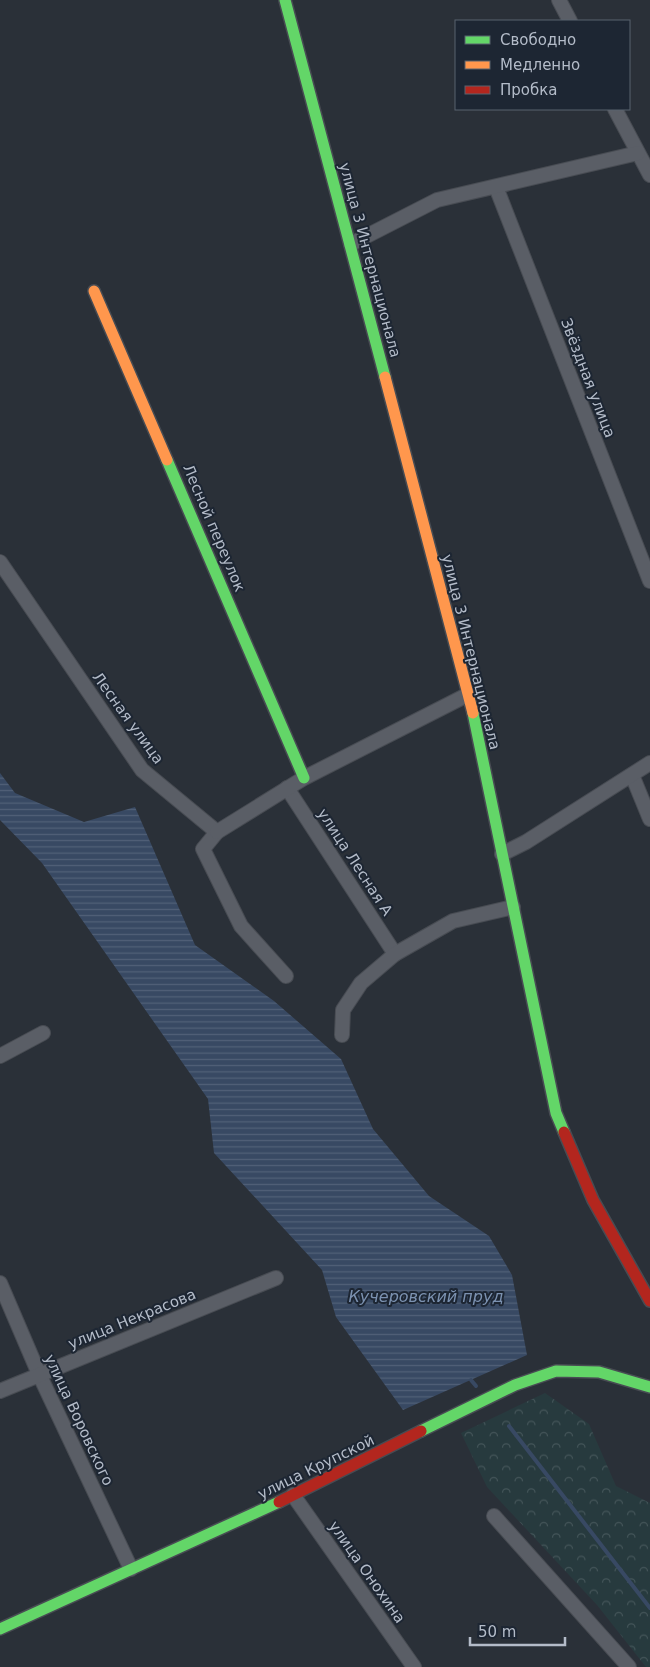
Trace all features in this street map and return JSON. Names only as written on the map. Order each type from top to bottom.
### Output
[{"type":"street","name":"улица 3 Интернационала","points":[[285,0],[469,694],[556,1113],[592,1200],[650,1300]]},
{"type":"street","points":[[559,0],[569,20]]},
{"type":"street","points":[[616,110],[650,175]]},
{"type":"street","points":[[351,244],[437,200],[638,153]]},
{"type":"street","name":"Звёздная улица","points":[[496,187],[650,581]]},
{"type":"street","name":"Лесной переулок","points":[[94,291],[304,778]]},
{"type":"street","name":"Лесная улица","points":[[0,562],[142,770],[216,832]]},
{"type":"street","points":[[286,976],[241,926],[203,849],[216,832],[304,778],[469,694]]},
{"type":"street","points":[[502,854],[526,842],[650,763]]},
{"type":"street","points":[[632,775],[650,820]]},
{"type":"street","name":"улица Лесная А","points":[[288,788],[395,954]]},
{"type":"street","points":[[342,1035],[343,1010],[361,983],[395,954],[453,921],[513,907]]},
{"type":"street","points":[[0,1056],[43,1033]]},
{"type":"street","name":"улица Некрасова","points":[[0,1391],[276,1278]]},
{"type":"street","name":"улица Воровского","points":[[0,1283],[39,1374],[130,1570]]},
{"type":"street","name":"улица Крупской","points":[[0,1629],[294,1495],[515,1385],[556,1371],[599,1372],[650,1387]]},
{"type":"street","name":"улица Онохина","points":[[294,1495],[414,1667]]},
{"type":"street","points":[[494,1516],[629,1667]]},
{"type":"green space","points":[[545,1393],[589,1424],[616,1486],[650,1503],[650,1667],[646,1667],[597,1605],[487,1487],[461,1433]]},
{"type":"water","name":"Кучеровский пруд","points":[[0,773],[15,793],[84,822],[135,807],[195,945],[274,1001],[341,1059],[373,1129],[429,1196],[489,1236],[512,1275],[527,1355],[403,1410],[336,1317],[322,1270],[214,1153],[208,1099],[42,863],[0,820]]},
{"type":"waterway","points":[[471,1380],[476,1386]]},
{"type":"waterway","points":[[509,1426],[650,1608]]},
{"type":"traffic: fast","points":[[285,0],[385,377]]},
{"type":"traffic: fast","points":[[167,460],[304,778]]},
{"type":"traffic: fast","points":[[473,713],[556,1113],[564,1132]]},
{"type":"traffic: fast","points":[[421,1431],[515,1385],[556,1371],[599,1372],[650,1387]]},
{"type":"traffic: fast","points":[[0,1629],[279,1502]]},
{"type":"traffic: slow","points":[[94,291],[167,460]]},
{"type":"traffic: slow","points":[[385,377],[473,713]]},
{"type":"traffic: jam","points":[[564,1132],[593,1200],[650,1301]]},
{"type":"traffic: jam","points":[[279,1502],[421,1431]]}]
